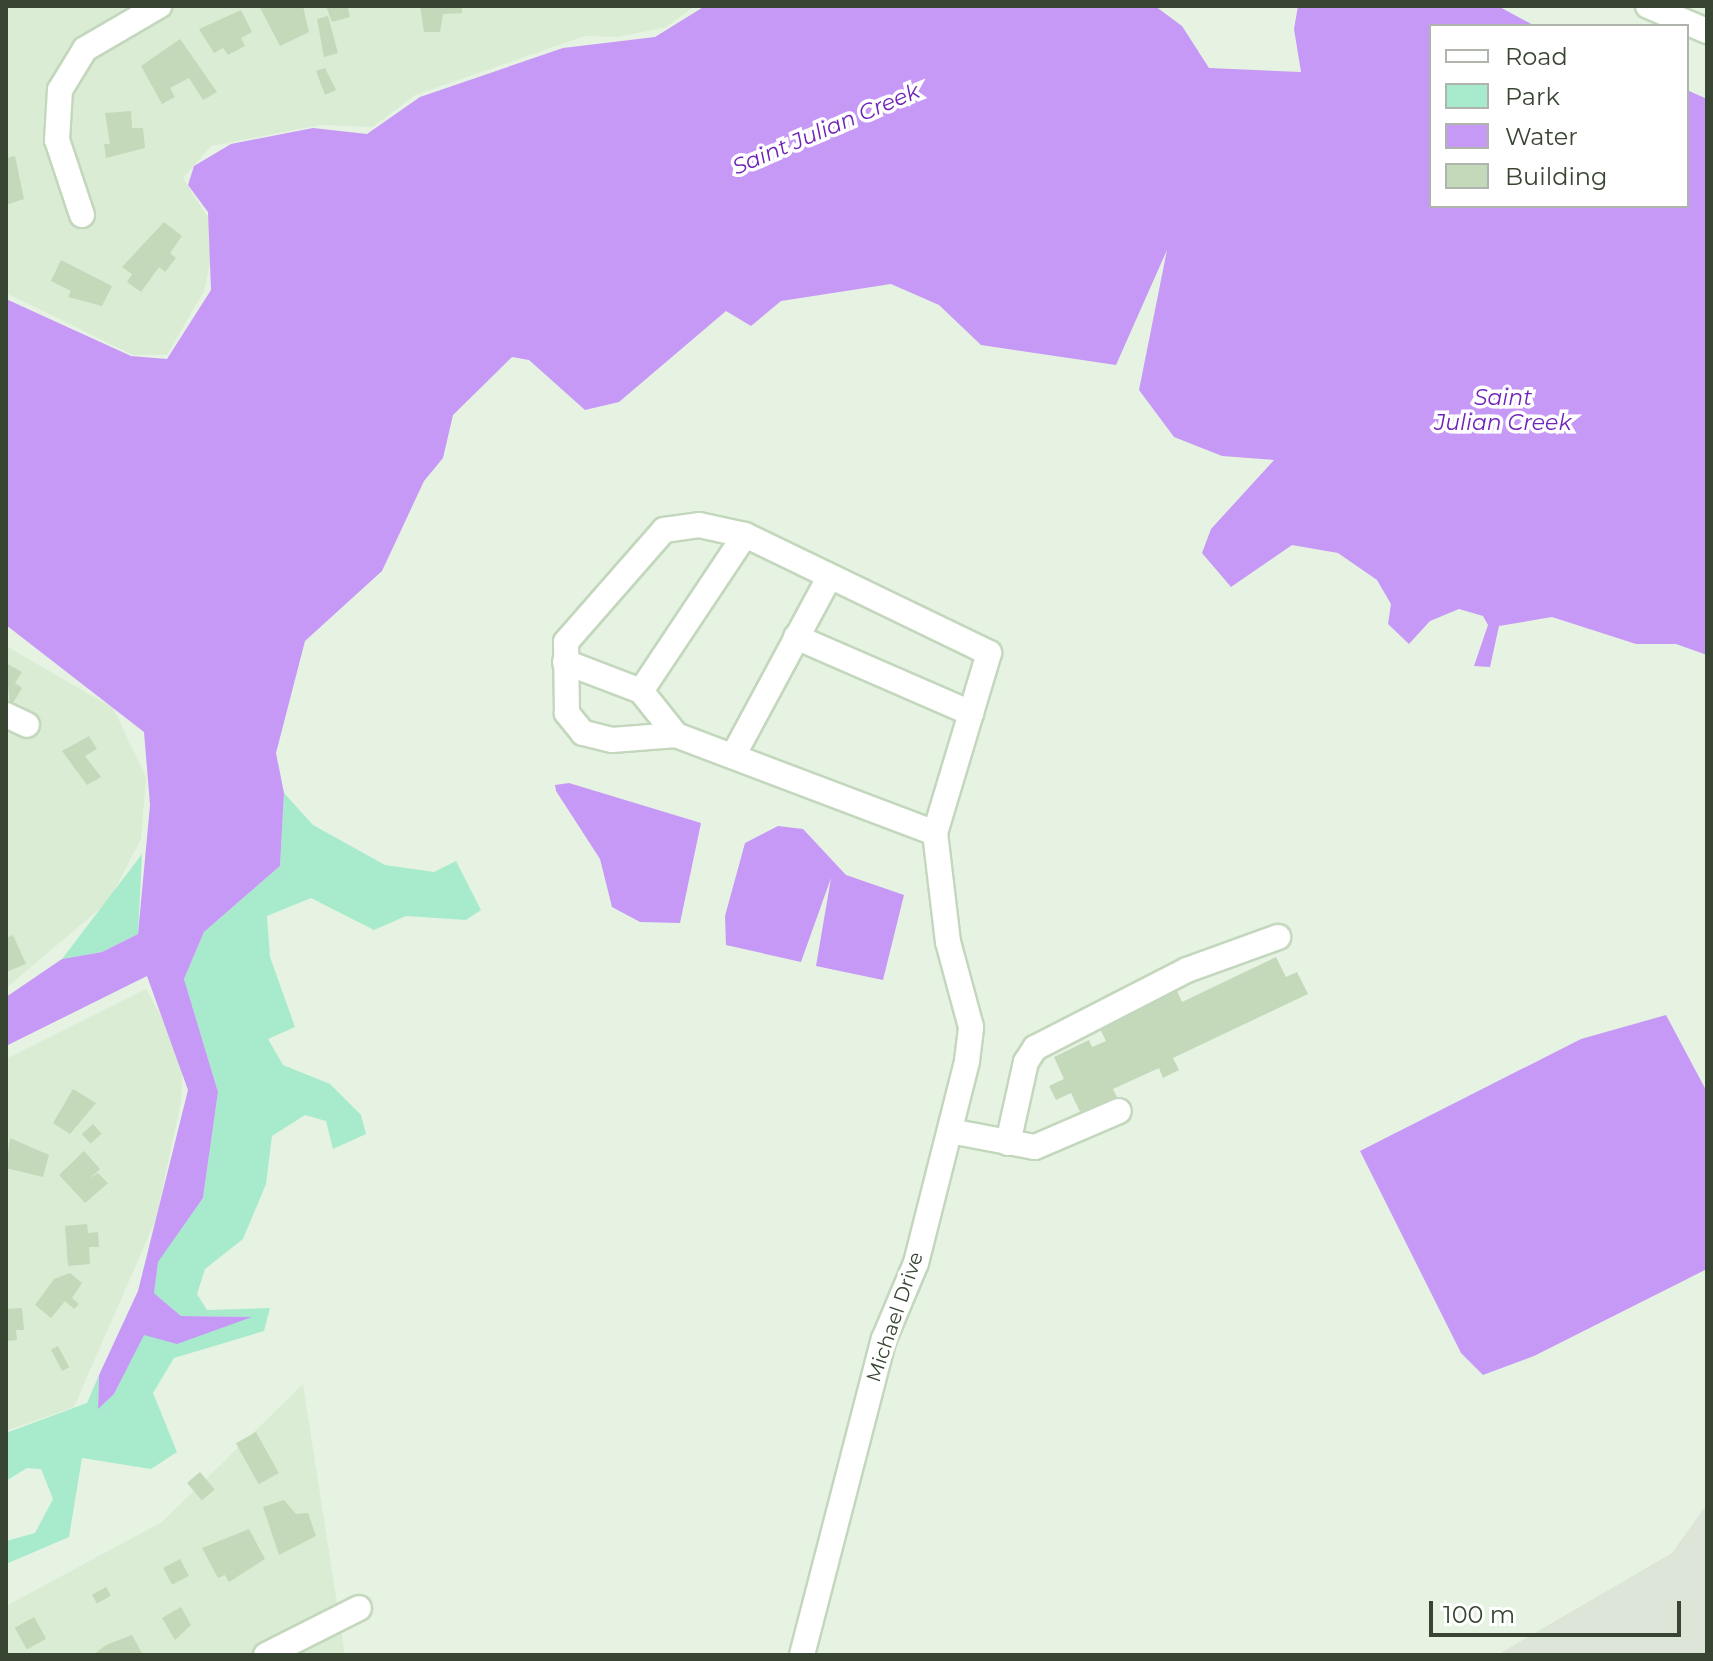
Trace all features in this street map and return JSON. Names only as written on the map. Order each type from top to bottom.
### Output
[{"type":"street","points":[[82,215],[57,140],[60,90],[85,49],[159,6]]},
{"type":"street","points":[[1648,6],[1707,31]]},
{"type":"street","points":[[699,525],[745,535],[989,653],[935,833],[676,735],[612,740],[583,733],[567,713],[566,642],[664,530],[699,525]]},
{"type":"street","points":[[641,691],[745,535]]},
{"type":"street","points":[[733,756],[830,576]]},
{"type":"street","points":[[796,637],[971,713]]},
{"type":"street","points":[[565,662],[641,691],[676,735]]},
{"type":"street","name":"Michael Drive","points":[[802,1655],[884,1339],[916,1263],[950,1131],[971,1027],[962,978],[948,942],[935,833]]},
{"type":"street","points":[[1008,1143],[1026,1062],[1035,1048],[1187,970],[1278,937]]},
{"type":"street","points":[[950,1131],[1035,1147],[1058,1141],[1119,1111]]},
{"type":"street","points":[[266,1655],[359,1608]]},
{"type":"shaded area","points":[[6,6],[695,6],[666,27],[618,37],[585,36],[415,95],[373,127],[320,125],[211,146],[183,178],[217,232],[204,291],[167,355],[133,355],[6,293]]},
{"type":"shaded area","points":[[6,646],[113,708],[146,777],[141,839],[109,901],[6,988]]},
{"type":"shaded area","points":[[146,989],[183,1055],[181,1102],[156,1219],[74,1407],[6,1431],[6,1059]]},
{"type":"shaded area","points":[[303,1384],[345,1655],[6,1655],[6,1606],[162,1522]]},
{"type":"shaded area","points":[[1707,1504],[1707,1655],[1497,1655],[1672,1553]]},
{"type":"green space","points":[[284,793],[313,825],[385,865],[434,872],[456,861],[481,910],[466,920],[406,916],[374,930],[311,898],[267,916],[270,957],[295,1027],[268,1039],[283,1065],[330,1084],[361,1115],[366,1134],[333,1149],[326,1121],[305,1115],[272,1136],[266,1184],[243,1239],[205,1269],[197,1294],[207,1310],[270,1308],[264,1331],[174,1358],[153,1393],[177,1452],[151,1469],[82,1458],[69,1537],[6,1564],[6,1541],[35,1533],[53,1499],[41,1469],[27,1468],[6,1481],[6,1433],[87,1403],[99,1375],[98,1407],[114,1394],[144,1334],[248,1317],[181,1316],[154,1293],[157,1262],[203,1198],[218,1092],[184,979],[204,932],[280,866]]},
{"type":"green space","points":[[142,854],[138,934],[102,952],[62,959]]},
{"type":"water","name":"Saint Julian Creek","points":[[705,6],[1155,6],[1182,26],[1209,68],[1301,72],[1294,29],[1298,6],[1498,6],[1531,24],[1429,24],[1429,208],[1689,208],[1689,91],[1707,99],[1707,655],[1676,644],[1636,644],[1552,617],[1499,626],[1490,667],[1474,666],[1488,625],[1483,616],[1459,609],[1430,621],[1409,644],[1388,624],[1391,604],[1377,580],[1338,553],[1292,545],[1231,587],[1202,553],[1211,529],[1274,460],[1222,456],[1174,437],[1139,390],[1167,250],[1116,365],[981,345],[939,305],[891,284],[781,301],[751,326],[726,311],[619,402],[585,410],[529,360],[512,357],[453,415],[443,458],[424,481],[382,571],[305,641],[276,753],[284,793],[280,866],[204,932],[184,979],[218,1092],[203,1198],[158,1262],[154,1293],[181,1316],[252,1317],[177,1344],[144,1335],[114,1394],[98,1409],[99,1375],[138,1291],[188,1090],[147,976],[6,1046],[6,997],[62,959],[102,952],[138,934],[150,805],[144,732],[6,625],[6,299],[131,356],[167,359],[211,290],[208,212],[188,185],[194,166],[231,144],[313,128],[367,134],[420,97],[563,48],[655,37]]},
{"type":"water","points":[[569,783],[701,823],[680,923],[640,922],[612,907],[600,859],[556,791],[555,785]]},
{"type":"water","points":[[778,826],[803,829],[846,875],[904,895],[883,980],[816,966],[831,878],[801,962],[726,945],[725,916],[745,843]]},
{"type":"water","points":[[1666,1015],[1707,1092],[1707,1269],[1534,1356],[1483,1375],[1461,1353],[1360,1151],[1581,1039]]},
{"type":"building","points":[[259,6],[303,6],[309,32],[280,46]]},
{"type":"building","points":[[326,6],[353,7],[348,8],[350,17],[332,22]]},
{"type":"building","points":[[420,6],[462,6],[462,13],[443,14],[440,32],[424,32]]},
{"type":"building","points":[[241,10],[252,32],[241,38],[245,46],[228,55],[223,48],[214,53],[199,29]]},
{"type":"building","points":[[328,16],[338,53],[324,57],[317,19]]},
{"type":"building","points":[[180,39],[217,92],[203,100],[189,78],[170,88],[175,97],[162,104],[141,66]]},
{"type":"building","points":[[325,68],[336,90],[325,95],[316,71]]},
{"type":"building","points":[[131,111],[132,128],[143,128],[145,148],[106,158],[104,144],[110,144],[105,113]]},
{"type":"building","points":[[15,156],[24,199],[6,205],[6,158]]},
{"type":"building","points":[[164,222],[182,236],[170,253],[176,258],[165,272],[159,267],[141,292],[127,282],[132,274],[122,267]]},
{"type":"building","points":[[61,260],[112,286],[102,306],[68,297],[71,291],[51,281]]},
{"type":"building","points":[[6,663],[22,672],[15,683],[22,688],[10,708]]},
{"type":"building","points":[[89,736],[97,749],[85,756],[101,777],[87,785],[62,751]]},
{"type":"building","points":[[13,935],[26,964],[6,972],[6,938]]},
{"type":"building","points":[[1276,957],[1286,977],[1297,972],[1308,994],[1173,1058],[1179,1070],[1163,1078],[1159,1068],[1113,1089],[1117,1097],[1081,1114],[1071,1093],[1056,1100],[1049,1086],[1064,1079],[1054,1057],[1089,1040],[1092,1047],[1106,1041],[1097,1023],[1175,986],[1182,1002]]},
{"type":"building","points":[[73,1089],[96,1103],[70,1134],[53,1123]]},
{"type":"building","points":[[93,1124],[102,1134],[91,1144],[82,1134]]},
{"type":"building","points":[[10,1138],[49,1155],[43,1177],[6,1168]]},
{"type":"building","points":[[84,1151],[100,1169],[90,1178],[98,1173],[108,1183],[85,1203],[59,1175]]},
{"type":"building","points":[[87,1224],[88,1233],[98,1232],[99,1247],[89,1247],[90,1264],[68,1266],[65,1226]]},
{"type":"building","points":[[70,1273],[82,1283],[72,1298],[79,1304],[74,1309],[65,1301],[51,1318],[35,1305],[54,1279]]},
{"type":"building","points":[[22,1308],[24,1330],[16,1330],[17,1340],[6,1341],[6,1309]]},
{"type":"building","points":[[58,1346],[69,1367],[62,1371],[51,1350]]},
{"type":"building","points":[[256,1432],[279,1473],[259,1484],[236,1443]]},
{"type":"building","points":[[200,1472],[215,1490],[202,1501],[187,1483]]},
{"type":"building","points":[[284,1500],[296,1514],[308,1513],[316,1536],[279,1555],[263,1507]]},
{"type":"building","points":[[249,1529],[265,1559],[229,1582],[225,1575],[218,1578],[202,1548]]},
{"type":"building","points":[[180,1559],[189,1576],[172,1585],[163,1568]]},
{"type":"building","points":[[106,1587],[111,1596],[97,1604],[92,1595]]},
{"type":"building","points":[[181,1607],[191,1625],[175,1640],[162,1618]]},
{"type":"building","points":[[34,1617],[46,1639],[27,1650],[15,1628]]},
{"type":"building","points":[[132,1635],[143,1655],[93,1655],[106,1645]]}]
